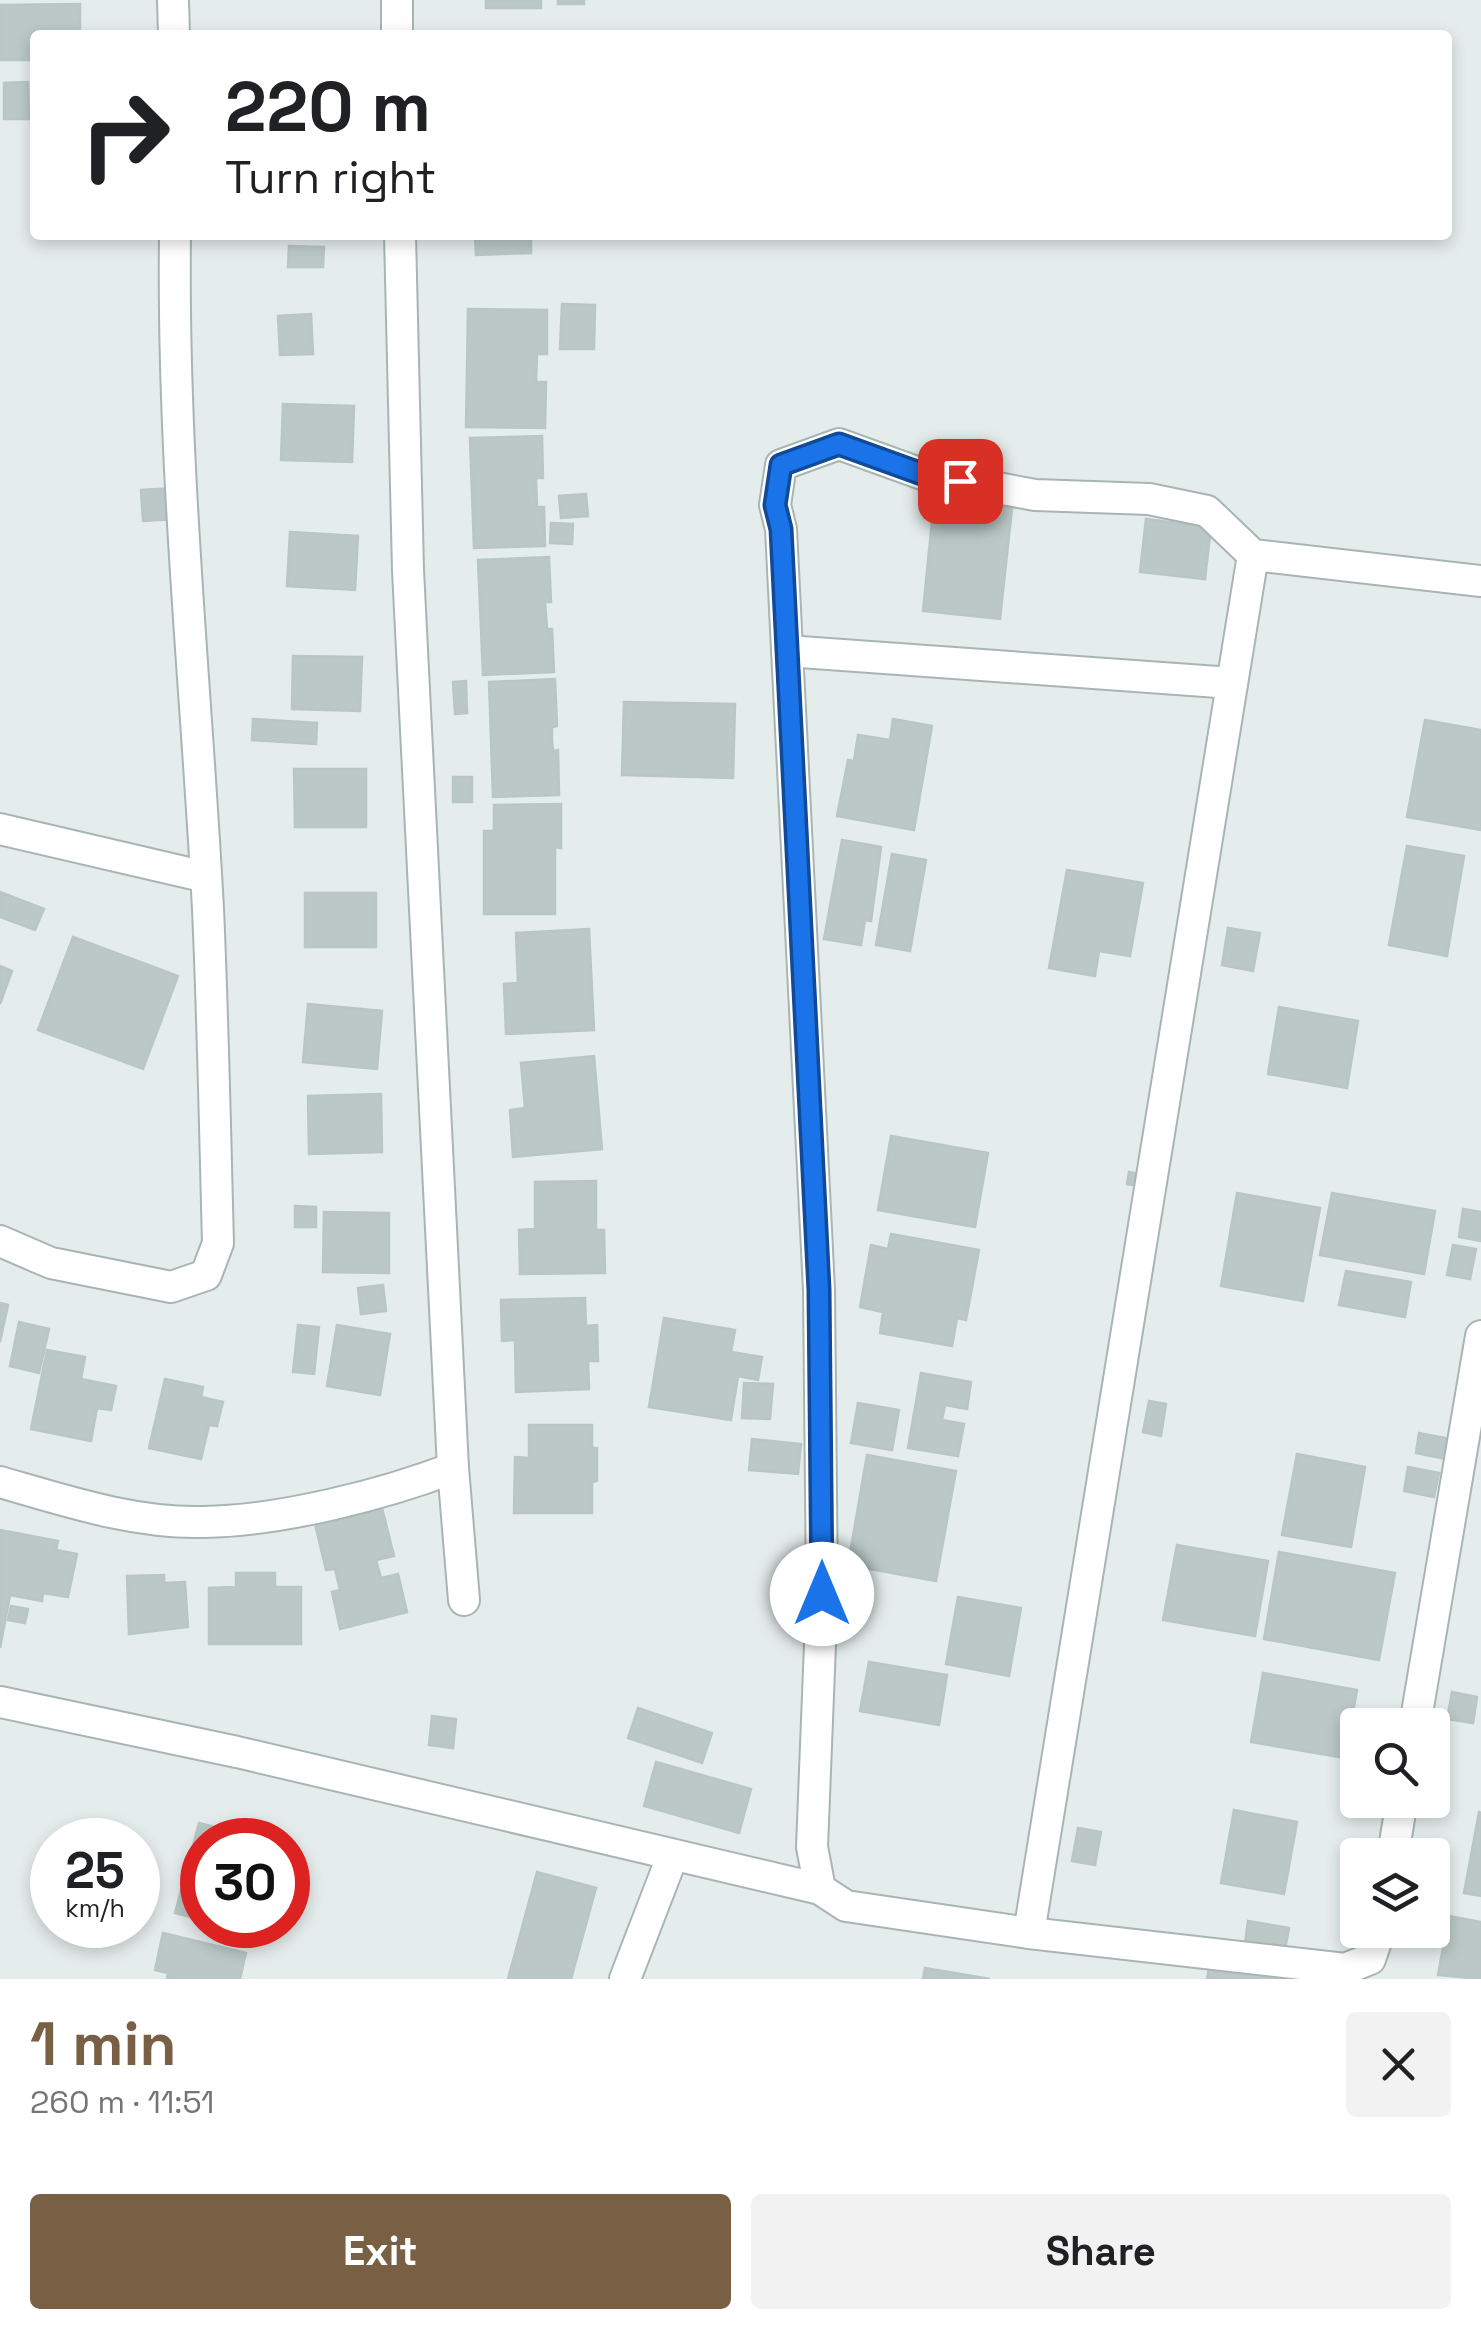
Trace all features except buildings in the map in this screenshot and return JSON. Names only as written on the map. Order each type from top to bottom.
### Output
[{"type":"street","points":[[173,0],[174,30]]},
{"type":"street","points":[[397,0],[397,30]]},
{"type":"street","points":[[0,1241],[52,1263],[171,1286],[206,1274],[218,1243],[206,877],[186,611],[174,312],[176,240]]},
{"type":"street","points":[[400,240],[408,570],[453,1468],[464,1600]]},
{"type":"street","points":[[820,1889],[812,1847],[822,1594],[819,1290],[781,529],[775,505],[781,465],[839,444],[922,474],[1035,495],[1149,499],[1207,512],[1252,555],[1481,581]]},
{"type":"street","points":[[1029,1933],[1252,555]]},
{"type":"street","points":[[787,651],[1232,683]]},
{"type":"street","points":[[0,829],[206,877]]},
{"type":"street","points":[[1418,1708],[1481,1336]]},
{"type":"street","points":[[0,1482],[113,1513],[202,1522],[267,1518],[414,1483],[453,1468]]},
{"type":"street","points":[[0,1702],[236,1752],[820,1889],[846,1906],[1344,1974],[1370,1959],[1374,1948]]},
{"type":"street","points":[[625,1979],[672,1857]]},
{"type":"route","points":[[822,1594],[819,1290],[781,529],[775,505],[781,465],[839,444],[922,474],[960,481]]}]
